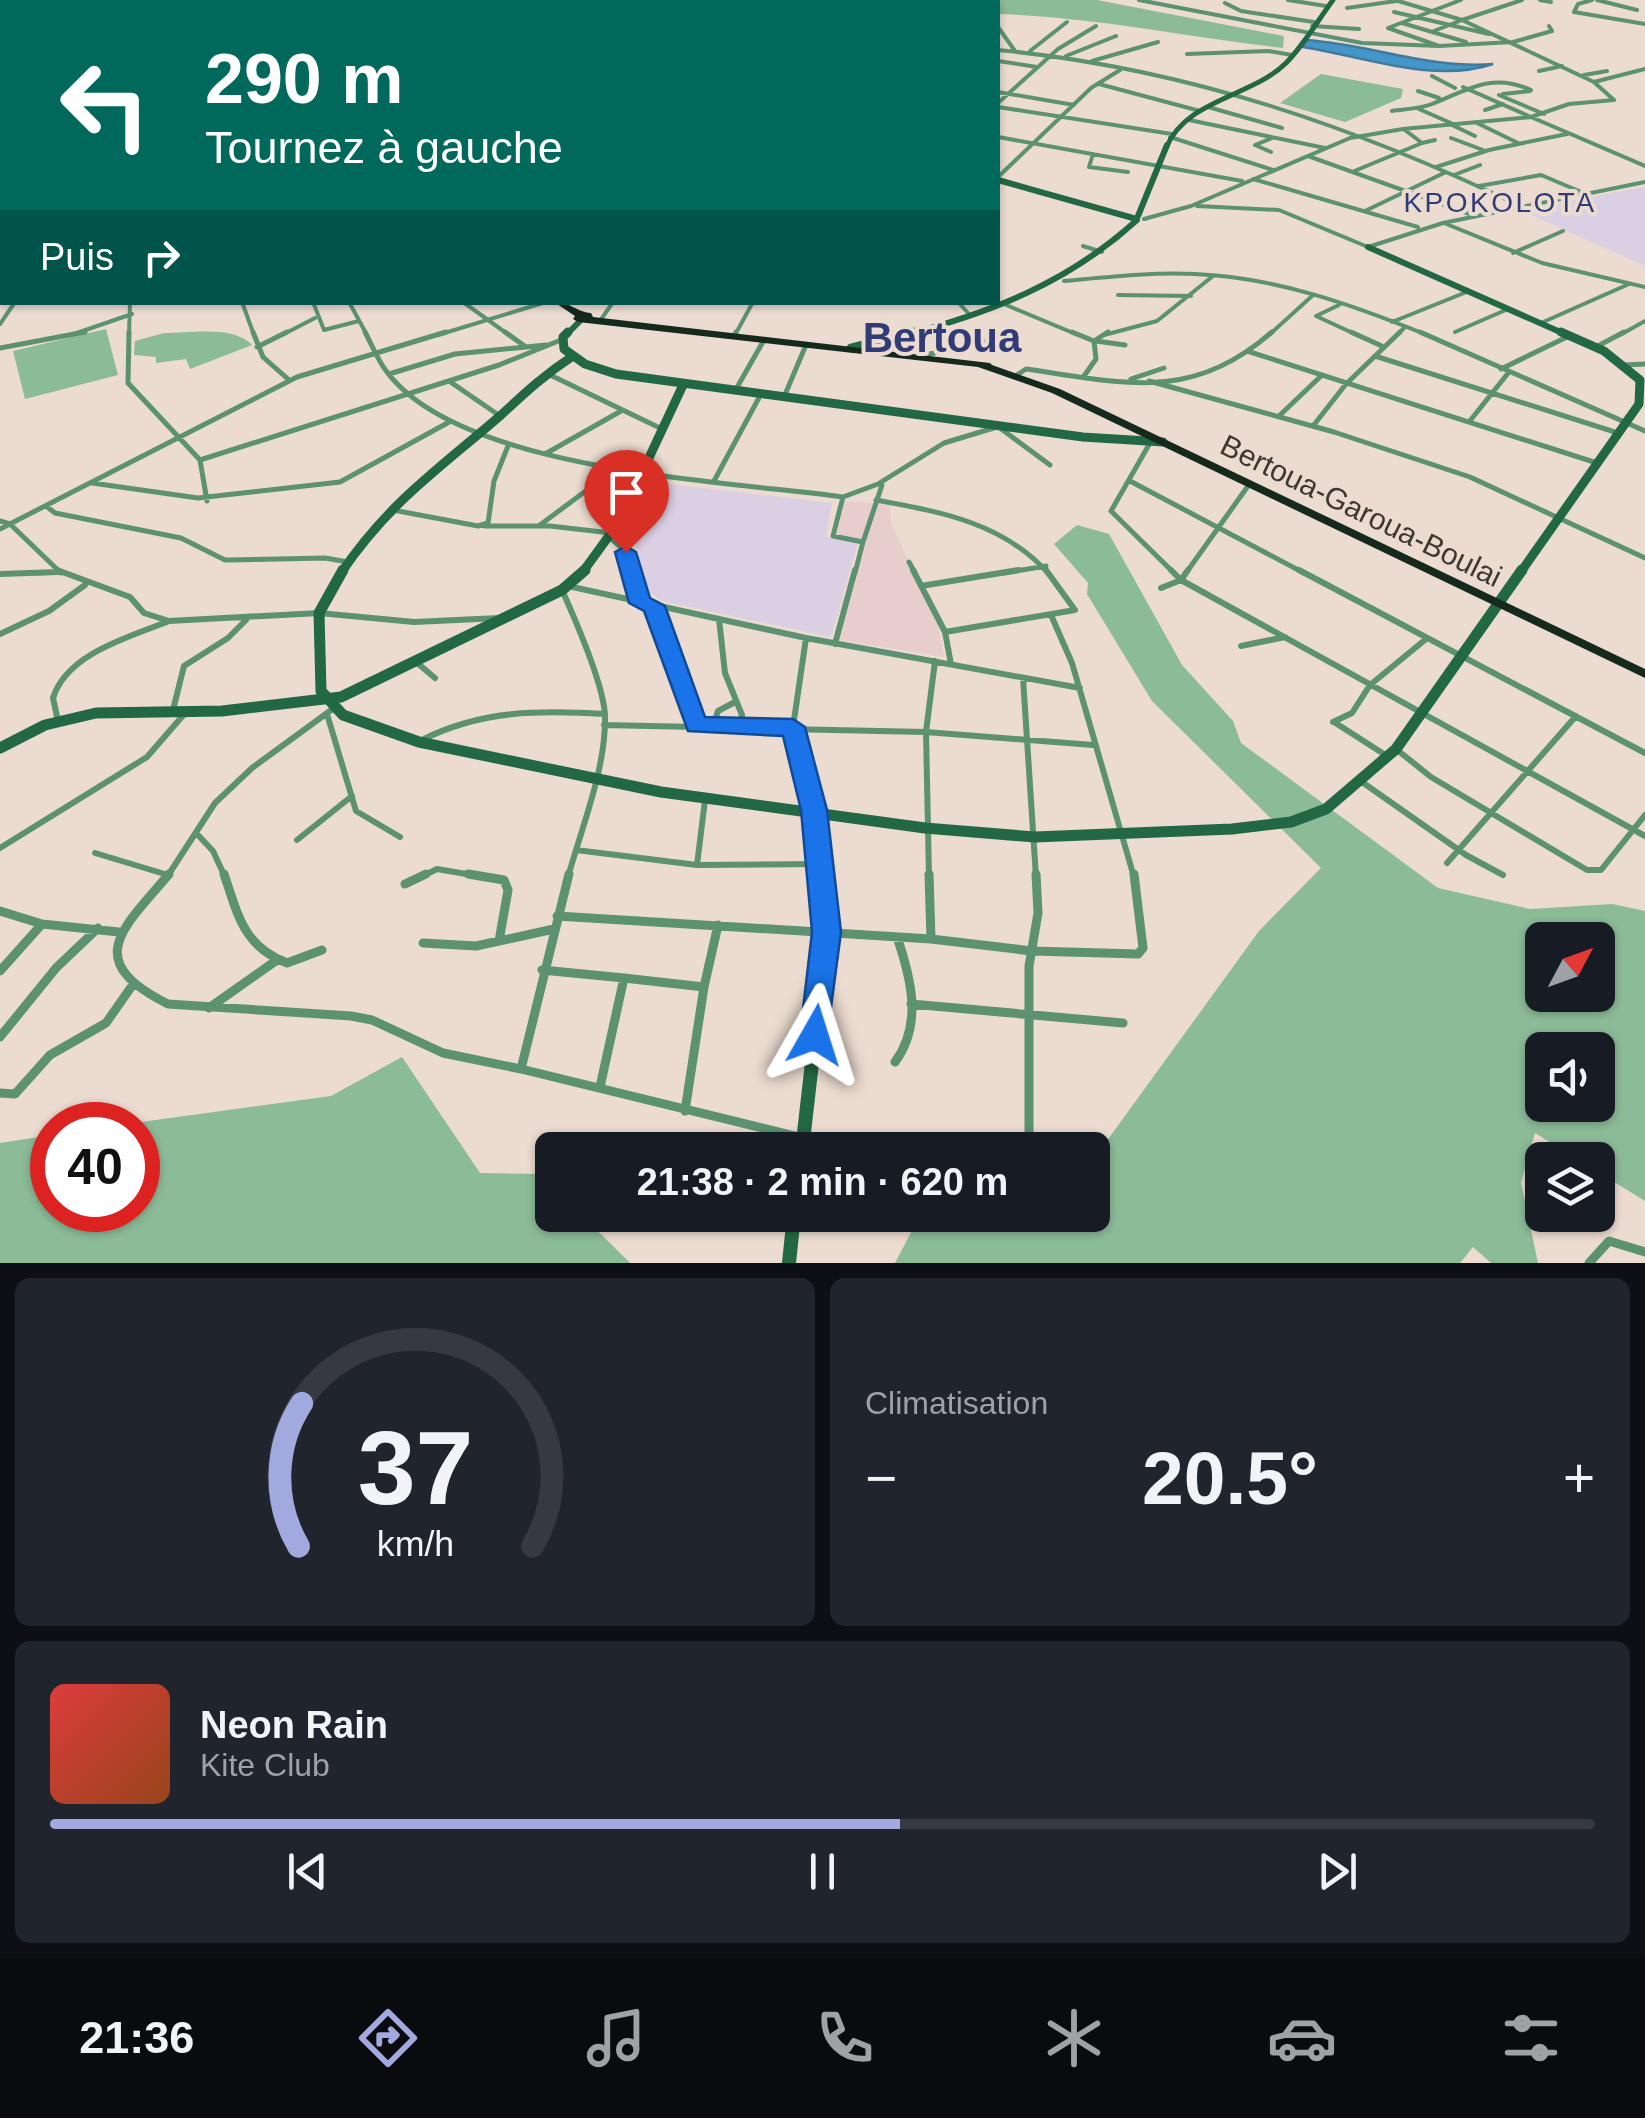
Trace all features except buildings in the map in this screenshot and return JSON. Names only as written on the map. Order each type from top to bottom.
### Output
[{"type":"highway","points":[[563,305],[588,319]]},
{"type":"highway","name":"Bertoua-Garoua-Boulai","points":[[588,319],[806,346],[852,348],[1022,372],[1156,443],[1645,674]]},
{"type":"street","points":[[441,0],[472,0]]},
{"type":"street","points":[[1139,0],[1311,27],[1358,29]]},
{"type":"street","points":[[1288,0],[1326,6]]},
{"type":"street","points":[[852,348],[1006,305],[1064,281],[1138,218],[1171,136],[1204,109],[1273,73],[1333,0]]},
{"type":"street","points":[[1374,0],[1389,2]]},
{"type":"street","points":[[1000,179],[1138,218],[1191,206],[1363,134],[1546,114],[1569,104],[1614,100],[1583,76],[1462,20],[1396,0],[1347,8]]},
{"type":"street","points":[[1439,46],[1388,28],[1461,0]]},
{"type":"street","points":[[1434,31],[1522,0]]},
{"type":"street","points":[[1540,0],[1552,2]]},
{"type":"street","points":[[1637,10],[1595,0],[1578,4],[1574,12],[1645,24]]},
{"type":"street","points":[[1224,3],[1241,11],[1410,47],[1513,42],[1552,31],[1550,26]]},
{"type":"street","points":[[1394,12],[1500,36]]},
{"type":"street","points":[[1029,52],[1067,22]]},
{"type":"street","points":[[1401,22],[1468,44]]},
{"type":"street","points":[[1000,103],[1052,55],[1096,26]]},
{"type":"street","points":[[1000,29],[1015,51]]},
{"type":"street","points":[[1063,57],[1116,36]]},
{"type":"street","points":[[1402,41],[1410,47]]},
{"type":"street","points":[[1089,62],[1158,42]]},
{"type":"street","points":[[1000,48],[1063,57],[1237,93],[1363,134],[1522,207]]},
{"type":"street","points":[[1188,54],[1294,51]]},
{"type":"street","points":[[1000,61],[1039,67]]},
{"type":"street","points":[[1539,71],[1562,66]]},
{"type":"street","points":[[1594,82],[1645,68]]},
{"type":"street","points":[[1000,176],[1098,84],[1123,69]]},
{"type":"street","points":[[1583,76],[1607,71]]},
{"type":"street","points":[[1432,76],[1645,166]]},
{"type":"street","points":[[1464,79],[1472,86]]},
{"type":"street","points":[[1392,111],[1416,108],[1472,86],[1513,81],[1531,90],[1488,97]]},
{"type":"street","points":[[1098,84],[1282,128]]},
{"type":"street","points":[[1418,91],[1439,98]]},
{"type":"street","points":[[1000,92],[1074,105]]},
{"type":"street","points":[[1502,94],[1546,114]]},
{"type":"street","points":[[1486,110],[1504,104]]},
{"type":"street","points":[[1000,105],[1171,136],[1273,170]]},
{"type":"street","points":[[1416,108],[1474,136]]},
{"type":"street","points":[[1190,120],[1325,148]]},
{"type":"street","points":[[1476,122],[1518,143]]},
{"type":"street","points":[[1403,129],[1422,143]]},
{"type":"street","points":[[1436,168],[1486,151],[1568,134]]},
{"type":"street","points":[[1000,137],[1248,180],[1421,228]]},
{"type":"street","points":[[1271,152],[1255,145],[1273,138]]},
{"type":"street","points":[[1451,138],[1486,151]]},
{"type":"street","points":[[1351,172],[1435,140]]},
{"type":"street","points":[[1093,154],[1089,167],[1128,172]]},
{"type":"street","points":[[1307,156],[1476,216]]},
{"type":"street","points":[[1453,175],[1480,165]]},
{"type":"street","points":[[1364,211],[1446,172]]},
{"type":"street","points":[[1478,186],[1540,175],[1586,194]]},
{"type":"street","points":[[1368,248],[1421,228],[1645,182]]},
{"type":"street","points":[[0,748],[58,721],[96,713],[329,708],[419,742],[706,798],[925,828],[1035,837],[1123,834],[1290,822],[1326,809],[1392,753],[1424,713],[1639,404],[1643,392],[1640,380],[1624,364],[1596,347],[1279,210],[1191,206]]},
{"type":"street","points":[[1442,223],[1513,253],[1645,287]]},
{"type":"street","points":[[1513,253],[1563,231]]},
{"type":"street","points":[[1083,246],[1102,252]]},
{"type":"street","points":[[1064,281],[1159,273],[1214,275],[1313,295],[1404,328],[1645,431]]},
{"type":"street","points":[[1094,341],[1113,329],[1157,321],[1193,296],[1214,275]]},
{"type":"street","points":[[1541,323],[1631,284]]},
{"type":"street","points":[[1390,323],[1470,291]]},
{"type":"street","points":[[1118,295],[1193,296]]},
{"type":"street","points":[[1022,372],[1149,381],[1200,378],[1248,351],[1313,295]]},
{"type":"street","points":[[130,305],[128,383],[149,410],[180,436],[200,460],[207,500]]},
{"type":"street","points":[[243,305],[257,346],[271,367],[290,380]]},
{"type":"street","points":[[313,305],[315,318],[324,330],[359,321]]},
{"type":"street","points":[[351,305],[374,353],[388,374],[408,392],[477,435],[545,454],[643,472],[842,497],[882,484],[929,450],[959,436],[998,426]]},
{"type":"street","points":[[469,305],[526,347]]},
{"type":"street","points":[[0,529],[290,380],[536,305]]},
{"type":"street","points":[[200,460],[557,342],[609,305]]},
{"type":"street","points":[[734,336],[751,305]]},
{"type":"street","points":[[961,305],[969,314]]},
{"type":"street","points":[[1006,305],[1094,341],[1126,345]]},
{"type":"street","points":[[1340,305],[1316,316],[1384,347]]},
{"type":"street","points":[[1455,332],[1510,309]]},
{"type":"street","points":[[0,348],[90,331],[132,314]]},
{"type":"street","points":[[257,346],[315,318]]},
{"type":"street","points":[[1596,347],[1643,324]]},
{"type":"street","points":[[1313,426],[1346,384],[1404,328]]},
{"type":"street","points":[[1501,369],[1570,335]]},
{"type":"street","points":[[735,391],[764,340]]},
{"type":"street","points":[[885,340],[886,350],[892,354]]},
{"type":"street","points":[[916,358],[936,349],[984,340]]},
{"type":"street","points":[[1084,376],[1096,358],[1094,341]]},
{"type":"street","points":[[388,374],[455,354],[557,342]]},
{"type":"street","points":[[557,342],[596,370],[683,385],[1156,443],[1111,511],[1180,580],[1528,768],[1645,836]]},
{"type":"street","points":[[784,397],[806,346]]},
{"type":"street","points":[[1248,351],[1596,462]]},
{"type":"street","points":[[400,837],[358,814],[329,708],[320,691],[319,614],[348,562],[388,509],[500,416],[545,372],[573,356]]},
{"type":"street","points":[[1374,356],[1618,433]]},
{"type":"street","points":[[1624,364],[1645,364]]},
{"type":"street","points":[[1130,380],[1164,368]]},
{"type":"street","points":[[545,372],[660,428]]},
{"type":"street","points":[[1040,382],[1054,372]]},
{"type":"street","points":[[1469,422],[1508,372]]},
{"type":"street","points":[[1279,416],[1321,376]]},
{"type":"street","points":[[448,380],[500,416]]},
{"type":"street","points":[[1149,381],[1313,426],[1479,480],[1560,514],[1645,558]]},
{"type":"street","points":[[683,385],[610,535],[565,588],[329,708],[229,786],[168,876],[119,932],[116,956],[134,983],[168,1004],[372,1020],[443,1052],[600,1087],[759,1132]]},
{"type":"street","points":[[714,482],[761,394]]},
{"type":"street","points":[[545,454],[622,410]]},
{"type":"street","points":[[91,482],[155,496],[207,500],[284,490],[320,480],[344,481],[451,421]]},
{"type":"street","points":[[998,426],[1050,465]]},
{"type":"street","points":[[484,526],[492,519],[494,481],[508,446]]},
{"type":"street","points":[[539,525],[587,490],[601,464]]},
{"type":"street","points":[[1130,480],[1645,753]]},
{"type":"street","points":[[835,644],[882,484]]},
{"type":"street","points":[[1161,588],[1180,580],[1248,486]]},
{"type":"street","points":[[842,497],[833,536],[863,542]]},
{"type":"street","points":[[876,500],[978,525],[1022,544],[1047,566],[1075,610],[945,632]]},
{"type":"street","points":[[46,506],[56,513],[181,538],[225,560],[325,558],[348,562]]},
{"type":"street","points":[[388,509],[499,530],[539,525],[610,535],[626,552],[640,603]]},
{"type":"street","points":[[0,521],[10,524],[59,572],[130,597],[144,613],[169,622],[319,614],[414,622],[508,617]]},
{"type":"street","points":[[910,562],[945,632],[951,664]]},
{"type":"street","points":[[921,586],[1047,566]]},
{"type":"street","points":[[0,574],[59,572]]},
{"type":"street","points":[[0,634],[49,611],[85,584]]},
{"type":"street","points":[[565,588],[835,644],[1080,688]]},
{"type":"street","points":[[521,1069],[542,970],[596,777],[605,714],[565,588]]},
{"type":"street","points":[[654,606],[696,725]]},
{"type":"street","points":[[558,916],[897,936],[1032,951],[1130,956],[1143,948],[1143,907],[1093,745],[1074,661],[1050,615]]},
{"type":"street","points":[[173,710],[184,666],[228,638],[247,619]]},
{"type":"street","points":[[720,620],[723,660],[742,715],[740,726]]},
{"type":"street","points":[[58,721],[52,700],[56,686],[74,666],[169,622]]},
{"type":"street","points":[[1241,646],[1286,636]]},
{"type":"street","points":[[804,1132],[826,932],[814,810],[793,727],[806,638]]},
{"type":"street","points":[[1426,639],[1370,684],[1356,709],[1333,722],[1596,873],[1645,815]]},
{"type":"street","points":[[416,661],[435,678]]},
{"type":"street","points":[[932,939],[925,828],[926,732],[935,662]]},
{"type":"street","points":[[1024,678],[1038,913],[1029,1014],[1029,1132]]},
{"type":"street","points":[[713,726],[718,710],[735,702]]},
{"type":"street","points":[[0,848],[147,757],[186,711]]},
{"type":"street","points":[[419,742],[446,726],[476,716],[514,712],[605,714]]},
{"type":"street","points":[[1447,864],[1488,812],[1576,716]]},
{"type":"street","points":[[604,724],[926,732],[1093,745]]},
{"type":"street","points":[[1362,782],[1458,850],[1503,875]]},
{"type":"street","points":[[297,840],[353,796]]},
{"type":"street","points":[[698,865],[706,798]]},
{"type":"street","points":[[198,835],[210,844],[229,874],[232,908],[244,931],[277,960],[293,962],[322,950]]},
{"type":"street","points":[[576,850],[698,865],[821,864]]},
{"type":"street","points":[[96,852],[168,876]]},
{"type":"street","points":[[405,884],[437,869],[504,880],[508,890],[499,941]]},
{"type":"street","points":[[0,911],[42,924],[119,932]]},
{"type":"street","points":[[0,971],[42,924]]},
{"type":"street","points":[[685,1112],[704,987],[718,925]]},
{"type":"street","points":[[0,1037],[56,968],[98,928]]},
{"type":"street","points":[[423,943],[476,946],[554,929]]},
{"type":"street","points":[[895,1062],[910,1042],[911,1004],[907,965],[897,936]]},
{"type":"street","points":[[209,1008],[277,960]]},
{"type":"street","points":[[542,970],[704,987]]},
{"type":"street","points":[[600,1087],[624,978]]},
{"type":"street","points":[[0,1093],[15,1094],[50,1055],[106,1023],[134,983]]},
{"type":"street","points":[[911,1004],[1123,1023]]},
{"type":"street","points":[[789,1263],[792,1232]]},
{"type":"street","points":[[1589,1263],[1609,1241],[1645,1252]]},
{"type":"shaded area","points":[[1645,187],[1645,266],[1520,210]]},
{"type":"shaded area","points":[[660,483],[832,503],[826,537],[858,542],[831,637],[662,601],[647,591],[635,541]]},
{"type":"shaded area","points":[[845,501],[890,505],[891,523],[938,626],[944,657],[840,640],[867,541],[837,536]]},
{"type":"green space","points":[[1000,0],[1097,0],[1284,36],[1283,48],[1105,23],[1000,14]]},
{"type":"green space","points":[[1321,74],[1403,89],[1401,98],[1345,122],[1280,103]]},
{"type":"green space","points":[[106,329],[118,375],[25,399],[13,351]]},
{"type":"green space","points":[[223,332],[252,345],[190,369],[186,359],[156,363],[156,357],[134,355],[135,341],[164,333]]},
{"type":"green space","points":[[1077,525],[1109,534],[1182,665],[1233,721],[1241,743],[1438,888],[1530,909],[1612,904],[1645,911],[1645,1201],[1615,1182],[1615,1142],[1550,1142],[1535,1133],[1532,1142],[1525,1142],[1521,1183],[1525,1232],[1531,1232],[1538,1263],[1491,1263],[1473,1247],[1460,1263],[895,1263],[911,1232],[1110,1232],[1110,1137],[1259,931],[1321,868],[1152,701],[1087,594],[1088,583],[1054,544]]},
{"type":"green space","points":[[402,1057],[480,1173],[535,1174],[535,1232],[599,1232],[630,1263],[0,1263],[0,1143],[30,1138],[30,1232],[160,1232],[160,1119],[331,1096]]},
{"type":"water","points":[[1306,40],[1445,63],[1493,64],[1470,69],[1422,70],[1303,47]]},
{"type":"district","name":"KPOKOLOTA","points":[[1500,202]]},
{"type":"district","name":"Bertoua","points":[[942,337]]},
{"type":"route","points":[[626,552],[640,603],[654,606],[696,725],[793,727],[814,810],[826,932],[815,1035]]}]
